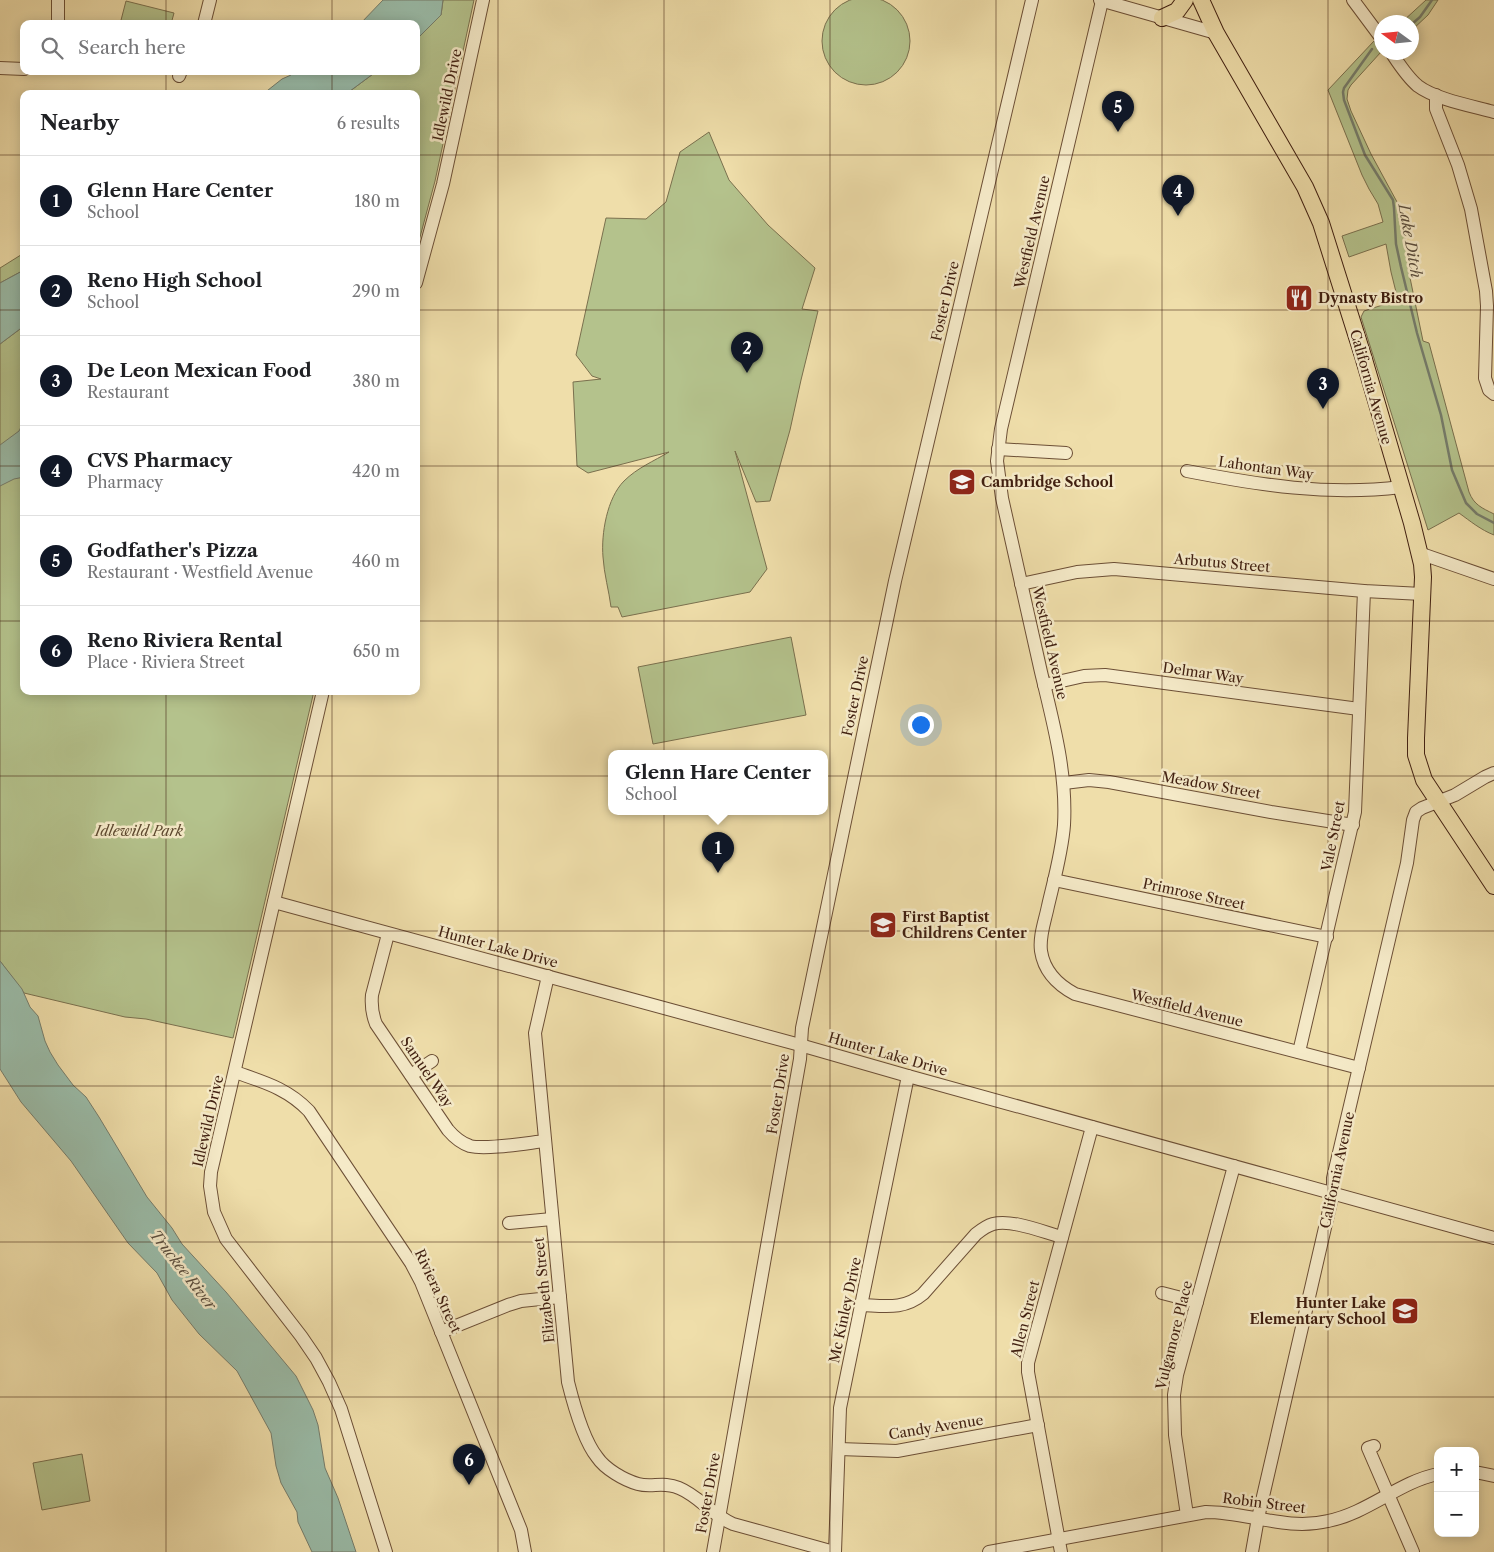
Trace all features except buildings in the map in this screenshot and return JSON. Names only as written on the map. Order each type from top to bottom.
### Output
[{"type":"main road","points":[[1162,18],[1177,12],[1185,0]]},
{"type":"main road","name":"California Avenue","points":[[1190,0],[1206,24],[1216,33]]},
{"type":"main road","name":"California Avenue","points":[[1201,0],[1216,33],[1305,187],[1321,222],[1401,486],[1419,553],[1422,594],[1416,755],[1420,771],[1438,802],[1494,886]]},
{"type":"street","points":[[58,0],[58,20]]},
{"type":"street","points":[[205,20],[210,0]]},
{"type":"street","name":"Idlewild Drive","points":[[420,268],[443,184],[483,0]]},
{"type":"street","name":"Foster Drive","points":[[712,1552],[798,1069],[802,1028],[886,618],[1032,0]]},
{"type":"street","points":[[1101,0],[1216,33]]},
{"type":"street","name":"Westfield Avenue","points":[[1101,0],[1003,420],[997,461],[999,483],[1057,742],[1064,783],[1062,846],[1043,928],[1041,950],[1044,962],[1057,982],[1065,988],[1088,998],[1359,1068]]},
{"type":"street","points":[[1353,0],[1374,28]]},
{"type":"street","points":[[1397,60],[1416,85],[1427,92],[1494,112]]},
{"type":"street","points":[[0,68],[20,69]]},
{"type":"street","points":[[1436,95],[1436,108],[1466,190],[1477,236],[1487,306],[1485,378],[1492,392]]},
{"type":"street","points":[[998,449],[1066,453]]},
{"type":"street","name":"Lahontan Way","points":[[1187,471],[1290,489],[1348,490],[1401,486]]},
{"type":"street","points":[[1419,553],[1494,579]]},
{"type":"street","name":"Arbutus Street","points":[[1021,584],[1076,572],[1114,569],[1364,591],[1422,594]]},
{"type":"street","name":"Vale Street","points":[[1299,1052],[1353,825],[1356,801],[1364,591]]},
{"type":"street","name":"Delmar Way","points":[[1044,685],[1084,676],[1105,675],[1359,709]]},
{"type":"street","name":"Idlewild Drive","points":[[321,695],[211,1172],[210,1186],[214,1212],[226,1239],[301,1336],[329,1382],[341,1409],[386,1552]]},
{"type":"street","name":"California Avenue","points":[[1252,1552],[1258,1518],[1333,1193],[1333,1178],[1407,863],[1413,820],[1416,812],[1422,808],[1455,795],[1494,773]]},
{"type":"street","name":"Meadow Street","points":[[1064,783],[1089,780],[1109,782],[1353,825]]},
{"type":"street","name":"Primrose Street","points":[[1054,880],[1327,937]]},
{"type":"street","name":"Hunter Lake Drive","points":[[274,902],[800,1045],[1494,1238]]},
{"type":"street","name":"Samuel Way","points":[[388,934],[372,995],[372,1015],[376,1024],[448,1130],[462,1142],[480,1147],[545,1141]]},
{"type":"street","name":"Elizabeth Street","points":[[548,976],[535,1033],[568,1382],[572,1399],[592,1451],[598,1459],[627,1481],[645,1485],[662,1484],[682,1489],[718,1517]]},
{"type":"street","points":[[411,1075],[432,1061]]},
{"type":"street","name":"Riviera Street","points":[[235,1072],[278,1088],[295,1098],[309,1111],[411,1263],[421,1282],[520,1530],[525,1552]]},
{"type":"street","name":"Mc Kinley Drive","points":[[834,1552],[840,1408],[908,1076]]},
{"type":"street","name":"Allen Street","points":[[1060,1546],[1028,1372],[1028,1363],[1092,1127]]},
{"type":"street","name":"Vulgamore Place","points":[[1187,1515],[1175,1435],[1174,1395],[1177,1375],[1234,1166]]},
{"type":"street","points":[[509,1223],[552,1219]]},
{"type":"street","points":[[862,1305],[897,1306],[916,1300],[976,1234],[993,1224],[1013,1224],[1062,1237]]},
{"type":"street","points":[[1162,1293],[1197,1302]]},
{"type":"street","points":[[441,1332],[508,1304],[560,1297]]},
{"type":"street","name":"Candy Avenue","points":[[839,1449],[898,1451],[1038,1425]]},
{"type":"street","points":[[1374,1446],[1368,1448],[1412,1552]]},
{"type":"street","points":[[1479,1473],[1494,1476]]},
{"type":"street","name":"Robin Street","points":[[989,1552],[1060,1546],[1206,1512],[1223,1512],[1292,1524],[1326,1522],[1358,1512],[1417,1480],[1434,1475]]},
{"type":"street","points":[[718,1517],[733,1524],[834,1552]]},
{"type":"green space","points":[[854,-1],[878,-1],[890,5],[902,17],[909,32],[909,50],[902,65],[890,77],[875,84],[857,84],[842,77],[830,65],[823,50],[823,32],[830,17],[835,10]]},
{"type":"green space","points":[[443,0],[474,0],[435,181],[420,237],[420,90],[351,90],[372,75],[420,75],[420,36],[441,15]]},
{"type":"green space","points":[[1426,0],[1438,0],[1428,15],[1419,23],[1419,15],[1410,15]]},
{"type":"green space","points":[[126,1],[174,13],[172,20],[121,20]]},
{"type":"green space","points":[[1374,41],[1374,60],[1351,85],[1348,90],[1347,99],[1371,154],[1403,213],[1408,268],[1423,341],[1429,343],[1469,492],[1476,503],[1494,514],[1494,535],[1480,528],[1459,513],[1428,530],[1361,317],[1364,311],[1398,300],[1386,244],[1349,257],[1342,236],[1383,222],[1378,204],[1362,175],[1328,90]]},
{"type":"green space","points":[[709,132],[729,180],[768,225],[815,268],[802,309],[818,311],[790,430],[770,501],[756,502],[735,451],[767,569],[750,592],[622,617],[618,607],[611,607],[604,570],[603,538],[609,506],[618,488],[629,476],[669,452],[588,473],[577,466],[573,382],[601,379],[592,376],[576,355],[606,218],[646,219],[666,202],[680,152]]},
{"type":"green space","points":[[20,256],[20,272],[0,283],[0,268]]},
{"type":"green space","name":"Idlewild Park","points":[[20,329],[20,695],[313,695],[233,1038],[146,1019],[125,1017],[24,993],[0,961],[0,344]]},
{"type":"green space","points":[[791,637],[806,715],[653,744],[638,667]]},
{"type":"green space","points":[[82,1454],[90,1501],[42,1510],[33,1463]]},
{"type":"water","points":[[383,0],[443,0],[441,15],[420,36],[420,20],[364,20]]},
{"type":"water","points":[[291,75],[372,75],[351,90],[268,90],[282,79]]},
{"type":"water","points":[[20,272],[20,329],[0,344],[0,283]]},
{"type":"water","points":[[20,429],[20,478],[0,486],[0,445]]},
{"type":"water","name":"Truckee River","points":[[0,961],[22,989],[30,1007],[38,1016],[45,1041],[58,1065],[73,1085],[86,1097],[147,1197],[172,1228],[182,1244],[226,1292],[296,1376],[313,1410],[318,1425],[325,1468],[338,1498],[356,1552],[312,1552],[298,1522],[297,1512],[281,1483],[276,1466],[271,1433],[237,1371],[199,1334],[172,1300],[157,1273],[128,1243],[71,1161],[21,1102],[0,1069]]},
{"type":"waterway","name":"Lake Ditch","points":[[1419,18],[1432,0]]},
{"type":"waterway","name":"Lake Ditch","points":[[1372,49],[1344,88],[1344,100],[1365,155],[1393,200],[1396,244],[1401,267],[1417,333],[1441,415],[1452,470],[1466,503],[1477,514],[1494,523]]},
{"type":"place","name":"Godfather's Pizza","points":[[1118,132]]},
{"type":"place","name":"CVS Pharmacy","points":[[1178,216]]},
{"type":"place","name":"Dynasty Bistro","points":[[1299,298]]},
{"type":"place","name":"Reno High School","points":[[747,373]]},
{"type":"place","name":"De Leon Mexican Food","points":[[1323,409]]},
{"type":"place","name":"Cambridge School","points":[[962,482]]},
{"type":"place","name":"Glenn Hare Center","points":[[718,873]]},
{"type":"place","name":"First Baptist Childrens Center","points":[[883,925]]},
{"type":"place","name":"Hunter Lake Elementary School","points":[[1405,1311]]},
{"type":"place","name":"Reno Riviera Rental","points":[[469,1485]]}]
